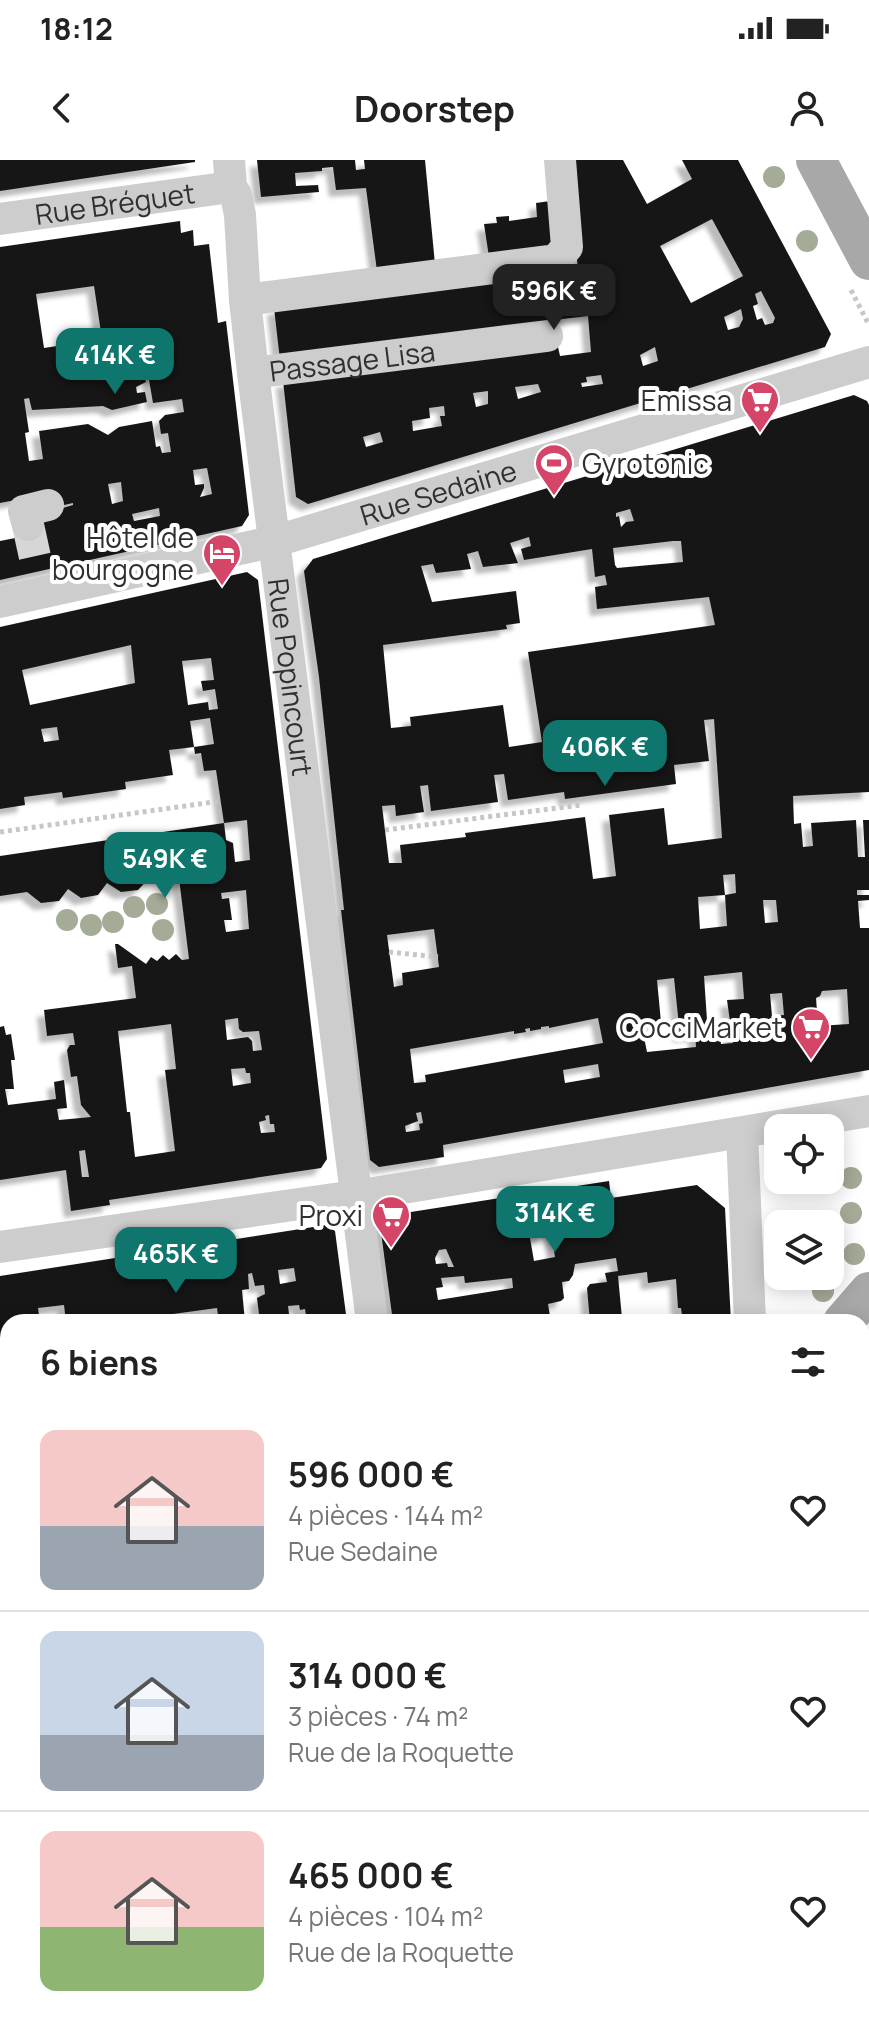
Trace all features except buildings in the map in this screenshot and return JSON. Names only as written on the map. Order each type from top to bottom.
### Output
[{"type":"main road","points":[[816,160],[869,260]]},
{"type":"main road","points":[[850,1314],[869,1292]]},
{"type":"street","points":[[245,300],[556,260],[567,247],[560,160]]},
{"type":"street","name":"Rue Popincourt","points":[[230,174],[240,215],[253,373],[371,1314]]},
{"type":"street","name":"Rue Bréguet","points":[[0,219],[230,174]]},
{"type":"street","name":"Passage Lisa","points":[[253,373],[547,336]]},
{"type":"street","name":"Rue Sedaine","points":[[0,602],[41,582],[276,541],[869,362]]},
{"type":"street","points":[[0,1247],[355,1196],[869,1111]]},
{"type":"street","points":[[742,1133],[750,1314]]},
{"type":"path","points":[[865,316],[869,325]]},
{"type":"path","points":[[0,832],[221,801]]},
{"type":"path","points":[[385,830],[581,805]]},
{"type":"path","points":[[389,952],[438,957]]},
{"type":"tunnel","points":[[28,525],[38,571]]},
{"type":"place","name":"Emissa","points":[[760,434]]},
{"type":"place","name":"Gyrotonic","points":[[554,497]]},
{"type":"place","name":"Hôtel de bourgogne","points":[[222,587]]},
{"type":"place","name":"CocciMarket","points":[[811,1061]]},
{"type":"place","name":"Proxi","points":[[391,1249]]}]
